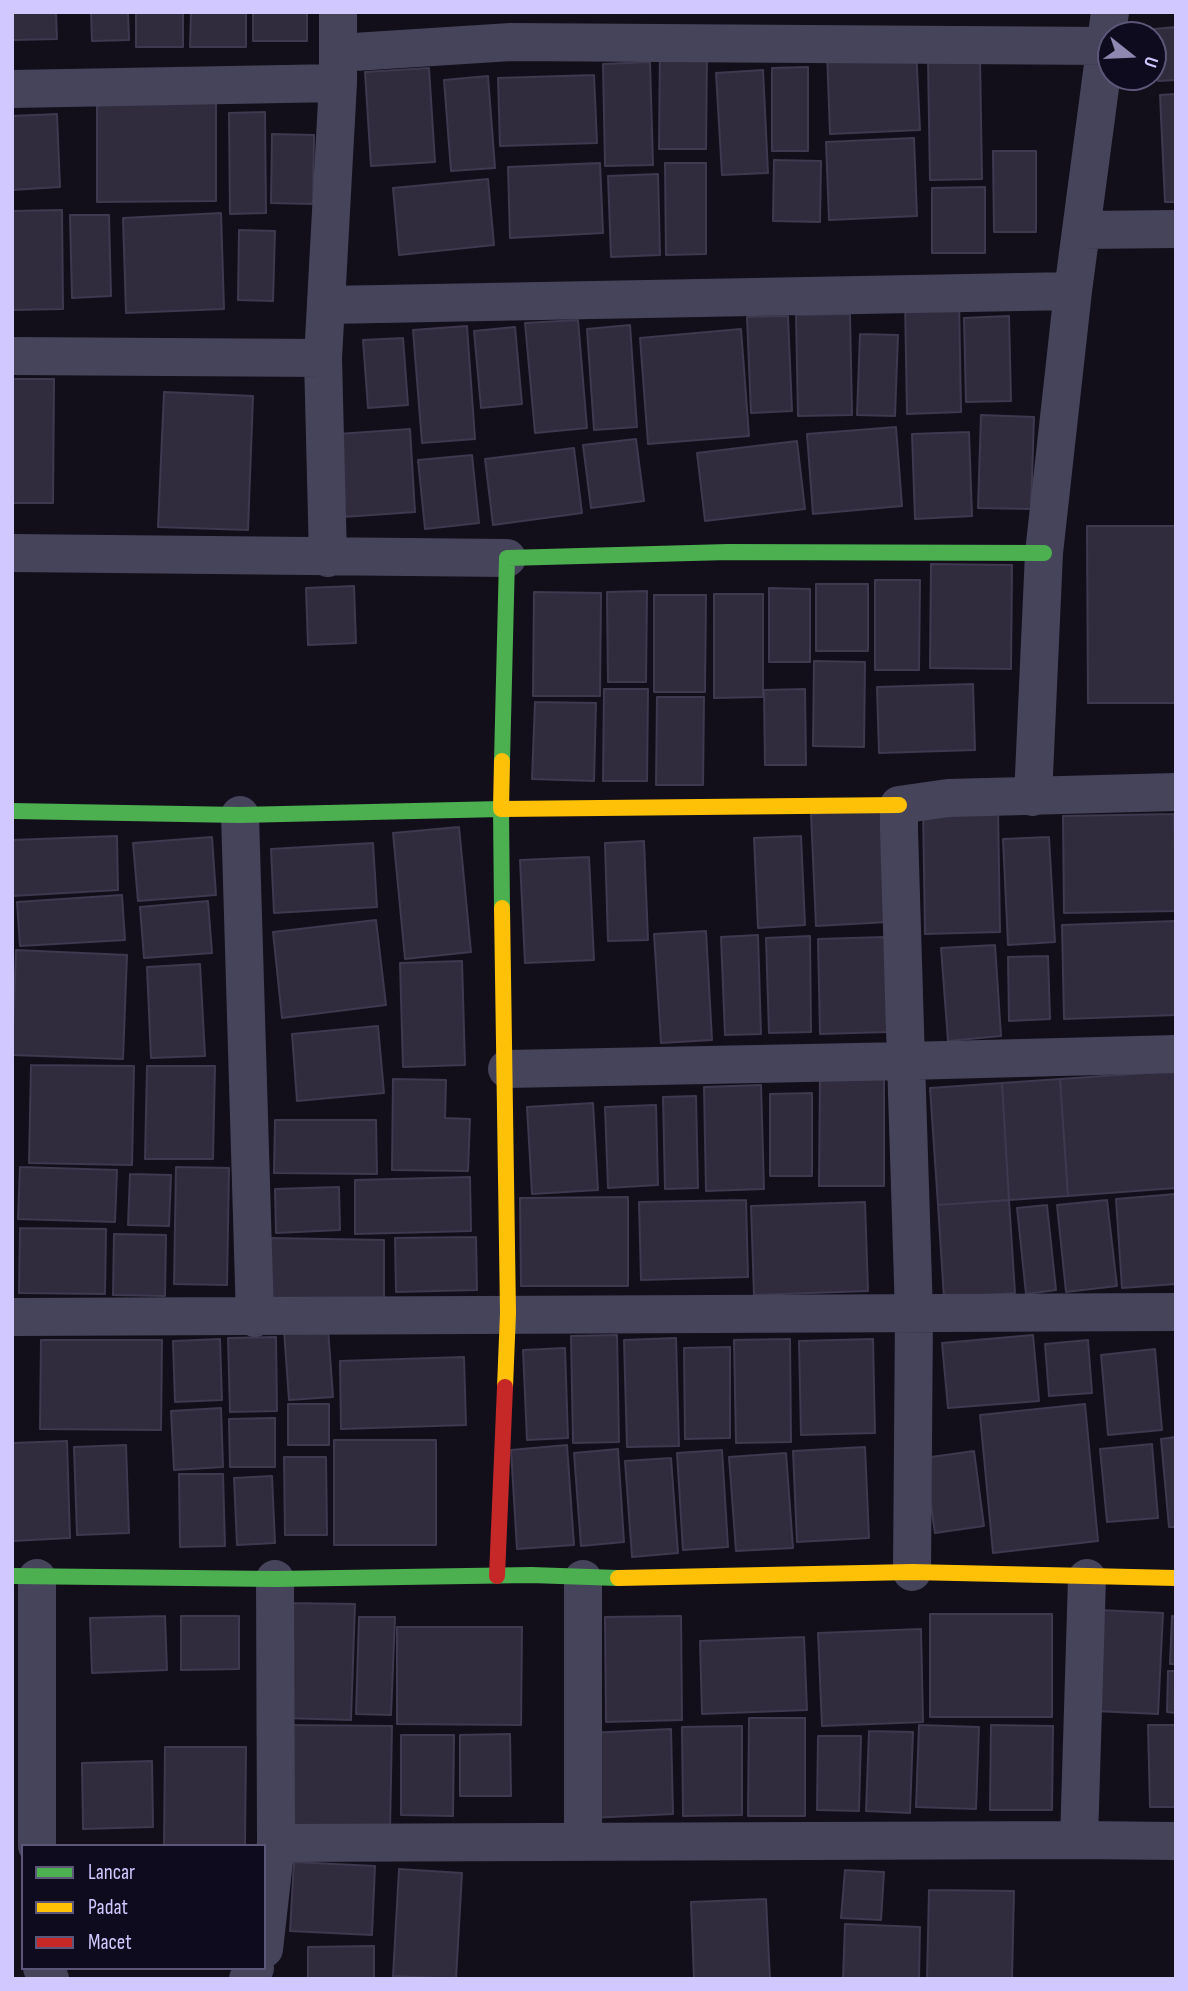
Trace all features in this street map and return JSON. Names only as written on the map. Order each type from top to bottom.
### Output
[{"type":"street","points":[[328,558],[323,358],[338,68],[338,12]]},
{"type":"street","points":[[12,89],[338,68],[511,42],[1097,29]]},
{"type":"street","points":[[1033,797],[1044,553],[1073,291],[1101,91]]},
{"type":"street","points":[[1083,230],[1176,229]]},
{"type":"street","points":[[327,305],[1073,291]]},
{"type":"street","points":[[12,356],[323,358]]},
{"type":"street","points":[[12,553],[507,558],[741,552],[1044,553]]},
{"type":"street","points":[[498,1576],[508,1313],[502,809],[507,558]]},
{"type":"street","points":[[12,811],[240,815],[900,805],[948,798],[1176,792]]},
{"type":"street","points":[[900,805],[914,1314],[912,1572]]},
{"type":"street","points":[[240,815],[255,1318]]},
{"type":"street","points":[[507,1069],[1176,1054]]},
{"type":"street","points":[[12,1317],[1176,1312]]},
{"type":"street","points":[[37,1844],[25,1577],[175,1576],[275,1579],[531,1575],[583,1578],[912,1572],[1176,1578]]},
{"type":"street","points":[[583,1578],[583,1842]]},
{"type":"street","points":[[1079,1840],[1087,1578]]},
{"type":"street","points":[[266,1931],[276,1843],[275,1579]]},
{"type":"street","points":[[276,1843],[1176,1841]]},
{"type":"building","points":[[12,12],[56,12],[57,39],[12,40]]},
{"type":"building","points":[[91,12],[128,12],[129,40],[92,41]]},
{"type":"building","points":[[136,12],[183,12],[183,47],[136,47]]},
{"type":"building","points":[[191,12],[246,12],[246,47],[190,47]]},
{"type":"building","points":[[253,12],[307,12],[307,41],[253,41]]},
{"type":"building","points":[[1176,27],[1176,80],[1167,80],[1167,28]]},
{"type":"building","points":[[916,47],[920,130],[830,134],[827,51]]},
{"type":"building","points":[[660,48],[707,48],[706,149],[659,149]]},
{"type":"building","points":[[980,59],[982,179],[930,180],[928,60]]},
{"type":"building","points":[[650,62],[653,165],[605,166],[603,64]]},
{"type":"building","points":[[808,67],[808,151],[772,151],[772,68]]},
{"type":"building","points":[[429,68],[435,162],[371,166],[365,72]]},
{"type":"building","points":[[763,70],[768,173],[722,175],[716,73]]},
{"type":"building","points":[[594,75],[597,143],[500,146],[498,78]]},
{"type":"building","points":[[488,76],[495,168],[451,171],[444,80]]},
{"type":"building","points":[[1176,94],[1176,202],[1165,202],[1160,95]]},
{"type":"building","points":[[97,100],[216,100],[216,201],[97,202]]},
{"type":"building","points":[[265,112],[266,213],[230,214],[229,113]]},
{"type":"building","points":[[57,114],[60,187],[12,190],[12,116]]},
{"type":"building","points":[[272,134],[314,135],[313,204],[271,203]]},
{"type":"building","points":[[914,138],[917,216],[829,220],[826,142]]},
{"type":"building","points":[[993,151],[1036,151],[1036,232],[994,232]]},
{"type":"building","points":[[774,160],[821,161],[820,222],[773,221]]},
{"type":"building","points":[[600,163],[603,233],[510,238],[508,167]]},
{"type":"building","points":[[665,163],[706,163],[706,254],[666,255]]},
{"type":"building","points":[[658,174],[660,255],[611,257],[608,176]]},
{"type":"building","points":[[488,179],[494,245],[399,255],[393,188]]},
{"type":"building","points":[[985,187],[985,253],[932,253],[932,188]]},
{"type":"building","points":[[62,210],[63,309],[12,310],[12,211]]},
{"type":"building","points":[[221,213],[224,309],[126,313],[123,218]]},
{"type":"building","points":[[70,215],[109,215],[111,296],[72,298]]},
{"type":"building","points":[[239,230],[275,231],[273,301],[238,300]]},
{"type":"building","points":[[959,297],[961,412],[907,414],[905,299]]},
{"type":"building","points":[[850,314],[852,415],[798,416],[796,315]]},
{"type":"building","points":[[788,316],[792,411],[751,413],[747,317]]},
{"type":"building","points":[[1009,316],[1011,401],[966,402],[964,318]]},
{"type":"building","points":[[578,320],[587,428],[535,433],[525,323]]},
{"type":"building","points":[[630,325],[637,427],[594,430],[587,329]]},
{"type":"building","points":[[467,326],[475,439],[422,443],[413,330]]},
{"type":"building","points":[[515,327],[522,404],[481,408],[474,331]]},
{"type":"building","points":[[741,329],[749,436],[648,444],[640,338]]},
{"type":"building","points":[[860,334],[898,335],[895,416],[857,415]]},
{"type":"building","points":[[403,338],[408,405],[368,408],[363,340]]},
{"type":"building","points":[[12,379],[54,379],[53,503],[12,503]]},
{"type":"building","points":[[164,392],[253,396],[248,530],[158,527]]},
{"type":"building","points":[[981,415],[1034,417],[1031,509],[978,508]]},
{"type":"building","points":[[896,427],[902,506],[813,514],[807,434]]},
{"type":"building","points":[[410,429],[415,512],[343,517],[338,434]]},
{"type":"building","points":[[969,432],[972,516],[915,519],[912,434]]},
{"type":"building","points":[[636,439],[644,501],[591,508],[583,445]]},
{"type":"building","points":[[797,441],[805,509],[705,521],[697,453]]},
{"type":"building","points":[[574,448],[582,513],[493,525],[485,459]]},
{"type":"building","points":[[472,455],[479,523],[425,529],[418,460]]},
{"type":"building","points":[[1087,526],[1176,526],[1176,703],[1088,703]]},
{"type":"building","points":[[931,564],[1012,565],[1011,669],[930,668]]},
{"type":"building","points":[[875,580],[920,580],[919,670],[875,670]]},
{"type":"building","points":[[816,584],[868,584],[868,651],[816,651]]},
{"type":"building","points":[[354,586],[356,643],[308,645],[306,588]]},
{"type":"building","points":[[769,588],[810,589],[810,662],[769,662]]},
{"type":"building","points":[[647,591],[646,682],[608,682],[607,592]]},
{"type":"building","points":[[534,592],[601,593],[600,696],[533,696]]},
{"type":"building","points":[[714,594],[763,594],[763,697],[714,698]]},
{"type":"building","points":[[654,595],[706,595],[705,692],[654,692]]},
{"type":"building","points":[[814,661],[865,662],[864,747],[813,746]]},
{"type":"building","points":[[973,684],[975,750],[879,753],[877,687]]},
{"type":"building","points":[[604,689],[648,689],[647,781],[603,781]]},
{"type":"building","points":[[805,689],[806,765],[765,765],[764,690]]},
{"type":"building","points":[[657,697],[704,697],[703,785],[656,785]]},
{"type":"building","points":[[535,702],[596,703],[594,781],[532,779]]},
{"type":"building","points":[[998,807],[1000,932],[925,934],[923,808]]},
{"type":"building","points":[[882,810],[888,922],[816,926],[811,814]]},
{"type":"building","points":[[1174,814],[1176,911],[1064,913],[1063,816]]},
{"type":"building","points":[[459,827],[471,952],[405,959],[393,833]]},
{"type":"building","points":[[117,836],[118,890],[12,896],[12,840]]},
{"type":"building","points":[[801,836],[805,925],[758,928],[754,838]]},
{"type":"building","points":[[212,837],[216,895],[138,901],[133,843]]},
{"type":"building","points":[[1049,837],[1055,942],[1008,945],[1003,839]]},
{"type":"building","points":[[644,841],[648,940],[608,941],[605,843]]},
{"type":"building","points":[[373,843],[377,907],[274,913],[271,849]]},
{"type":"building","points":[[589,857],[594,960],[525,963],[520,860]]},
{"type":"building","points":[[122,895],[125,940],[20,946],[17,902]]},
{"type":"building","points":[[208,901],[212,953],[144,958],[140,907]]},
{"type":"building","points":[[376,920],[386,1005],[282,1018],[273,932]]},
{"type":"building","points":[[1176,921],[1176,1015],[1064,1019],[1062,925]]},
{"type":"building","points":[[706,931],[712,1040],[661,1043],[654,934]]},
{"type":"building","points":[[758,935],[761,1034],[725,1035],[721,937]]},
{"type":"building","points":[[810,936],[811,1032],[769,1033],[766,938]]},
{"type":"building","points":[[885,937],[887,1032],[820,1034],[818,939]]},
{"type":"building","points":[[995,945],[1001,1036],[948,1041],[941,948]]},
{"type":"building","points":[[16,950],[127,955],[123,1059],[12,1055]]},
{"type":"building","points":[[1048,956],[1050,1019],[1009,1021],[1008,957]]},
{"type":"building","points":[[462,961],[465,1065],[403,1067],[400,963]]},
{"type":"building","points":[[200,964],[205,1056],[151,1058],[147,967]]},
{"type":"building","points":[[378,1026],[384,1093],[297,1101],[292,1034]]},
{"type":"building","points":[[31,1065],[134,1066],[132,1165],[29,1163]]},
{"type":"building","points":[[147,1066],[215,1066],[213,1159],[145,1159]]},
{"type":"building","points":[[1176,1071],[1176,1188],[1068,1196],[1060,1079]]},
{"type":"building","points":[[820,1077],[884,1077],[884,1186],[819,1186]]},
{"type":"building","points":[[393,1079],[446,1080],[445,1118],[470,1119],[468,1171],[392,1170]]},
{"type":"building","points":[[1060,1079],[1068,1196],[1009,1200],[1002,1083]]},
{"type":"building","points":[[1002,1083],[1009,1200],[938,1205],[930,1088]]},
{"type":"building","points":[[761,1085],[764,1189],[706,1191],[704,1087]]},
{"type":"building","points":[[812,1093],[812,1176],[770,1176],[770,1094]]},
{"type":"building","points":[[696,1096],[698,1188],[665,1189],[663,1097]]},
{"type":"building","points":[[593,1103],[598,1190],[532,1194],[527,1107]]},
{"type":"building","points":[[656,1105],[658,1185],[608,1188],[605,1107]]},
{"type":"building","points":[[275,1120],[376,1120],[377,1174],[274,1173]]},
{"type":"building","points":[[20,1167],[117,1170],[115,1222],[18,1219]]},
{"type":"building","points":[[176,1167],[229,1168],[227,1285],[174,1284]]},
{"type":"building","points":[[130,1174],[171,1175],[169,1226],[128,1225]]},
{"type":"building","points":[[470,1177],[471,1231],[355,1234],[355,1180]]},
{"type":"building","points":[[339,1187],[340,1230],[276,1233],[275,1189]]},
{"type":"building","points":[[1176,1194],[1176,1284],[1122,1288],[1116,1199]]},
{"type":"building","points":[[628,1197],[628,1286],[521,1286],[520,1198]]},
{"type":"building","points":[[746,1200],[748,1277],[641,1280],[639,1202]]},
{"type":"building","points":[[1009,1200],[1015,1293],[944,1298],[938,1205]]},
{"type":"building","points":[[1107,1200],[1117,1286],[1066,1292],[1057,1205]]},
{"type":"building","points":[[865,1202],[868,1291],[754,1295],[751,1206]]},
{"type":"building","points":[[1047,1205],[1056,1290],[1026,1294],[1017,1208]]},
{"type":"building","points":[[20,1228],[106,1229],[105,1294],[19,1293]]},
{"type":"building","points":[[114,1234],[166,1235],[165,1296],[113,1295]]},
{"type":"building","points":[[476,1237],[477,1290],[396,1292],[395,1238]]},
{"type":"building","points":[[269,1238],[384,1240],[384,1299],[269,1298]]},
{"type":"building","points":[[328,1328],[333,1397],[289,1400],[284,1330]]},
{"type":"building","points":[[617,1335],[619,1442],[573,1443],[571,1336]]},
{"type":"building","points":[[1033,1335],[1039,1401],[948,1408],[942,1343]]},
{"type":"building","points":[[276,1337],[277,1411],[230,1412],[228,1338]]},
{"type":"building","points":[[676,1338],[679,1446],[627,1447],[624,1340]]},
{"type":"building","points":[[220,1339],[222,1400],[175,1402],[173,1341]]},
{"type":"building","points":[[790,1339],[791,1442],[736,1443],[734,1340]]},
{"type":"building","points":[[873,1339],[875,1433],[801,1435],[799,1341]]},
{"type":"building","points":[[41,1340],[162,1340],[161,1430],[40,1429]]},
{"type":"building","points":[[1088,1340],[1092,1393],[1049,1396],[1045,1344]]},
{"type":"building","points":[[730,1347],[730,1438],[685,1439],[684,1348]]},
{"type":"building","points":[[565,1348],[568,1438],[527,1440],[523,1350]]},
{"type":"building","points":[[1155,1349],[1162,1430],[1108,1435],[1101,1355]]},
{"type":"building","points":[[464,1357],[466,1425],[341,1429],[340,1361]]},
{"type":"building","points":[[288,1404],[329,1404],[329,1445],[288,1445]]},
{"type":"building","points":[[1085,1404],[1098,1541],[993,1553],[980,1415]]},
{"type":"building","points":[[221,1408],[223,1467],[174,1470],[171,1411]]},
{"type":"building","points":[[275,1418],[275,1467],[230,1467],[229,1419]]},
{"type":"building","points":[[1176,1437],[1176,1527],[1169,1527],[1161,1439]]},
{"type":"building","points":[[334,1440],[436,1440],[436,1545],[334,1545]]},
{"type":"building","points":[[67,1441],[70,1538],[12,1541],[12,1443]]},
{"type":"building","points":[[1152,1444],[1158,1518],[1107,1522],[1100,1449]]},
{"type":"building","points":[[126,1445],[129,1533],[77,1535],[74,1447]]},
{"type":"building","points":[[567,1445],[574,1545],[517,1549],[511,1450]]},
{"type":"building","points":[[865,1447],[869,1538],[797,1542],[793,1451]]},
{"type":"building","points":[[618,1449],[624,1542],[581,1546],[574,1453]]},
{"type":"building","points":[[722,1450],[728,1547],[683,1550],[677,1453]]},
{"type":"building","points":[[974,1451],[984,1526],[935,1533],[924,1458]]},
{"type":"building","points":[[786,1453],[793,1548],[736,1551],[729,1457]]},
{"type":"building","points":[[284,1457],[326,1457],[327,1535],[285,1535]]},
{"type":"building","points":[[671,1458],[678,1553],[632,1557],[625,1461]]},
{"type":"building","points":[[179,1474],[223,1474],[225,1546],[180,1547]]},
{"type":"building","points":[[272,1476],[275,1543],[237,1545],[234,1478]]},
{"type":"building","points":[[287,1603],[355,1604],[351,1720],[284,1718]]},
{"type":"building","points":[[1099,1610],[1163,1613],[1158,1714],[1095,1711]]},
{"type":"building","points":[[930,1614],[1052,1614],[1052,1717],[930,1717]]},
{"type":"building","points":[[165,1616],[167,1670],[92,1673],[90,1618]]},
{"type":"building","points":[[181,1616],[239,1616],[239,1669],[181,1670]]},
{"type":"building","points":[[681,1616],[682,1720],[606,1722],[605,1617]]},
{"type":"building","points":[[1172,1616],[1176,1617],[1176,1664],[1170,1664]]},
{"type":"building","points":[[359,1617],[395,1617],[391,1715],[356,1714]]},
{"type":"building","points":[[397,1627],[522,1627],[521,1725],[397,1724]]},
{"type":"building","points":[[921,1629],[923,1722],[822,1726],[818,1633]]},
{"type":"building","points":[[804,1637],[807,1710],[702,1714],[700,1641]]},
{"type":"building","points":[[1168,1671],[1176,1671],[1176,1713],[1167,1712]]},
{"type":"building","points":[[749,1718],[805,1718],[805,1816],[748,1816]]},
{"type":"building","points":[[287,1725],[392,1726],[390,1830],[286,1829]]},
{"type":"building","points":[[919,1725],[979,1727],[976,1809],[916,1807]]},
{"type":"building","points":[[991,1725],[1053,1726],[1052,1810],[990,1810]]},
{"type":"building","points":[[1148,1725],[1176,1725],[1176,1807],[1150,1807]]},
{"type":"building","points":[[742,1726],[742,1815],[683,1816],[682,1727]]},
{"type":"building","points":[[671,1729],[673,1814],[590,1818],[588,1733]]},
{"type":"building","points":[[869,1731],[913,1732],[910,1813],[866,1811]]},
{"type":"building","points":[[510,1734],[511,1796],[460,1796],[460,1735]]},
{"type":"building","points":[[401,1735],[454,1735],[453,1816],[401,1815]]},
{"type":"building","points":[[818,1736],[861,1736],[859,1811],[817,1810]]},
{"type":"building","points":[[165,1747],[246,1747],[245,1844],[164,1844]]},
{"type":"building","points":[[152,1761],[153,1827],[83,1829],[82,1763]]},
{"type":"building","points":[[294,1862],[375,1866],[372,1935],[290,1931]]},
{"type":"building","points":[[399,1869],[462,1873],[456,1979],[393,1976]]},
{"type":"building","points":[[845,1870],[884,1872],[881,1920],[841,1918]]},
{"type":"building","points":[[929,1890],[1014,1891],[1012,1979],[927,1979]]},
{"type":"building","points":[[766,1899],[770,1979],[694,1979],[691,1902]]},
{"type":"building","points":[[845,1924],[920,1927],[919,1979],[843,1979]]},
{"type":"building","points":[[374,1946],[374,1979],[308,1979],[308,1947]]},
{"type":"traffic: fast","points":[[502,761],[507,558],[728,552],[1044,553]]},
{"type":"traffic: fast","points":[[12,811],[240,815],[501,809],[502,908]]},
{"type":"traffic: fast","points":[[12,1576],[275,1579],[531,1575],[618,1578]]},
{"type":"traffic: slow","points":[[502,761],[501,809],[899,805]]},
{"type":"traffic: slow","points":[[502,908],[508,1313],[505,1387]]},
{"type":"traffic: slow","points":[[618,1578],[912,1572],[1176,1578]]},
{"type":"traffic: jam","points":[[497,1576],[505,1387]]}]
